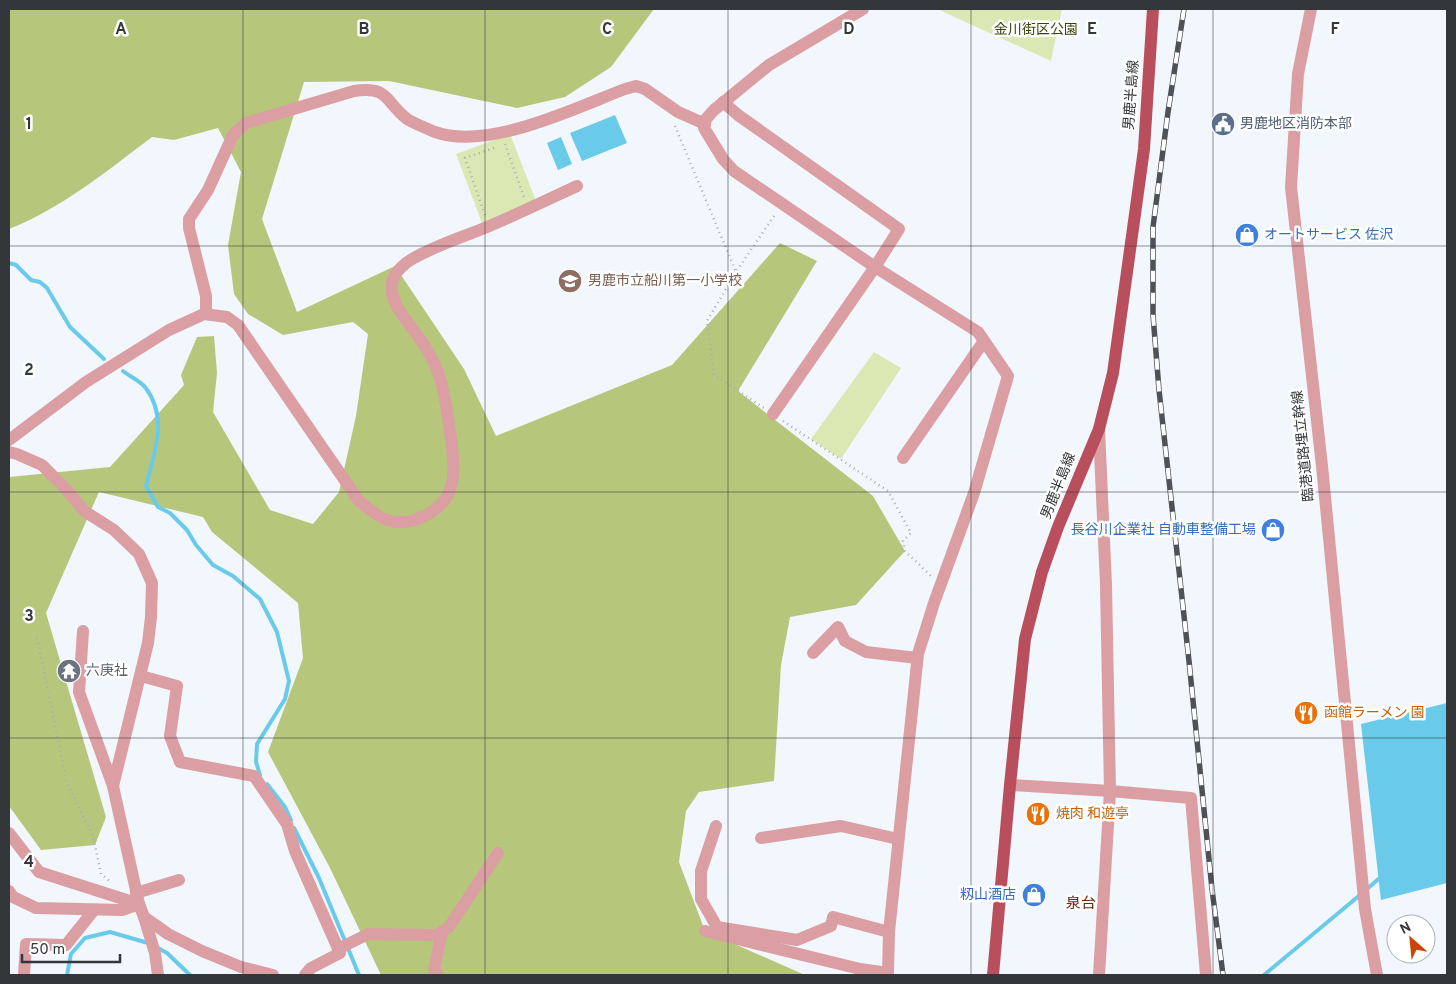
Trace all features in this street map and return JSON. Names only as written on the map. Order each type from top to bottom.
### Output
[{"type":"main road","name":"男鹿半島線","points":[[993,975],[1024,649],[1042,572],[1058,527],[1099,429],[1113,373],[1144,148],[1153,9]]},
{"type":"street","points":[[705,931],[890,975],[889,932],[917,658],[940,586],[974,494],[1008,376],[978,332],[875,267],[734,170],[723,159],[704,128],[706,119],[723,102],[769,65],[863,9]]},
{"type":"street","name":"臨港道路埋立幹線","points":[[1311,9],[1298,74],[1291,187],[1322,466],[1365,909],[1377,975]]},
{"type":"street","points":[[206,314],[206,296],[189,228],[189,220],[208,190],[233,134],[246,123],[354,91],[369,89],[383,93],[402,114],[419,125],[455,137],[470,137],[496,133],[531,124],[636,86],[658,97],[678,112],[705,124]]},
{"type":"street","points":[[723,102],[738,115],[898,228],[875,267],[773,414]]},
{"type":"street","points":[[9,440],[86,382],[169,330],[204,314],[227,317],[238,325],[359,500],[380,517],[394,522],[412,522],[438,508],[446,500],[455,464],[444,392],[438,372],[422,342],[393,298],[391,286],[393,277],[412,259],[429,250],[489,226],[577,186]]},
{"type":"street","points":[[903,458],[984,341]]},
{"type":"street","points":[[1099,429],[1106,585],[1110,790],[1099,975]]},
{"type":"street","points":[[9,452],[42,465],[66,489],[84,511],[114,530],[138,554],[152,583],[148,643],[113,786]]},
{"type":"street","points":[[812,653],[838,627],[846,641],[866,652],[917,658]]},
{"type":"street","points":[[83,631],[80,692],[113,786],[138,898],[155,953],[158,975]]},
{"type":"street","points":[[141,676],[177,686],[170,736],[180,762],[254,776],[287,824],[298,859],[340,953],[311,968],[305,975]]},
{"type":"street","points":[[1010,785],[1110,790],[1191,798],[1206,975]]},
{"type":"street","points":[[716,826],[701,871],[701,899],[717,927],[797,940],[831,926],[833,917],[889,932]]},
{"type":"street","points":[[761,838],[842,826],[898,839]]},
{"type":"street","points":[[9,833],[39,872],[138,898]]},
{"type":"street","points":[[338,950],[368,934],[436,935],[449,927],[498,853]]},
{"type":"street","points":[[9,891],[13,897],[36,908],[122,910],[138,898],[178,880]]},
{"type":"street","points":[[24,975],[26,944],[66,945],[94,910]]},
{"type":"street","points":[[144,917],[168,934],[202,951],[241,967],[273,975]]},
{"type":"street","points":[[438,975],[434,970],[442,931]]},
{"type":"path","points":[[675,126],[736,272]]},
{"type":"path","points":[[489,226],[466,158],[506,144],[528,209]]},
{"type":"path","points":[[782,204],[706,320],[714,375],[888,491],[911,533],[903,541],[905,551],[940,586]]},
{"type":"path","points":[[36,638],[67,784],[93,836],[102,874],[116,886]]},
{"type":"green space","points":[[9,9],[654,9],[611,67],[565,97],[517,108],[389,81],[304,82],[262,219],[297,312],[395,266],[464,369],[496,436],[672,365],[780,243],[817,261],[738,391],[873,496],[905,551],[856,605],[790,617],[781,665],[774,781],[699,792],[686,811],[679,862],[705,931],[805,975],[381,975],[330,868],[268,752],[303,658],[298,603],[212,532],[203,517],[99,492],[46,613],[106,817],[95,845],[41,850],[9,806],[9,477],[110,467],[184,385],[181,375],[197,337],[214,336],[217,373],[213,412],[270,510],[313,524],[339,492],[356,416],[368,334],[353,322],[283,335],[248,314],[234,294],[228,245],[241,172],[218,128],[174,140],[152,137],[66,200],[9,229]]},
{"type":"green space","name":"金川街区公園","points":[[937,9],[1062,9],[1051,61]]},
{"type":"green space","points":[[510,134],[536,201],[482,223],[456,154]]},
{"type":"green space","points":[[874,352],[901,368],[841,459],[811,439]]},
{"type":"water","points":[[615,115],[627,143],[582,161],[570,133]]},
{"type":"water","points":[[561,137],[572,164],[558,170],[547,143]]},
{"type":"water","points":[[1447,703],[1447,883],[1381,900],[1361,724]]},
{"type":"waterway","points":[[9,263],[16,265],[31,280],[40,282],[47,288],[70,327],[104,359]]},
{"type":"waterway","points":[[123,371],[145,387],[156,411],[158,423],[156,448],[146,486],[158,507],[170,513],[187,530],[196,545],[213,565],[233,576],[260,599],[277,632],[289,681],[285,699],[257,744],[256,762],[260,775]]},
{"type":"waterway","points":[[267,784],[285,807],[291,820]]},
{"type":"waterway","points":[[294,828],[319,878],[359,975]]},
{"type":"waterway","points":[[1367,889],[1382,876]]},
{"type":"waterway","points":[[1264,975],[1360,895]]},
{"type":"waterway","points":[[67,975],[71,954],[85,938],[110,932],[148,943]]},
{"type":"waterway","points":[[156,947],[167,953],[190,975]]},
{"type":"railway","points":[[1184,9],[1153,227],[1153,315],[1159,390],[1212,889],[1223,975]]},
{"type":"place","name":"男鹿地区消防本部","points":[[1223,124]]},
{"type":"place","name":"オートサービス 佐沢","points":[[1247,235]]},
{"type":"place","name":"男鹿市立船川第一小学校","points":[[570,281]]},
{"type":"place","name":"長谷川企業社 自動車整備工場","points":[[1273,530]]},
{"type":"place","name":"六庚社","points":[[69,671]]},
{"type":"place","name":"函館ラーメン 園","points":[[1306,713]]},
{"type":"place","name":"焼肉 和遊亭","points":[[1038,814]]},
{"type":"place","name":"籾山酒店","points":[[1034,895]]},
{"type":"district","name":"泉台","points":[[1081,904]]}]
